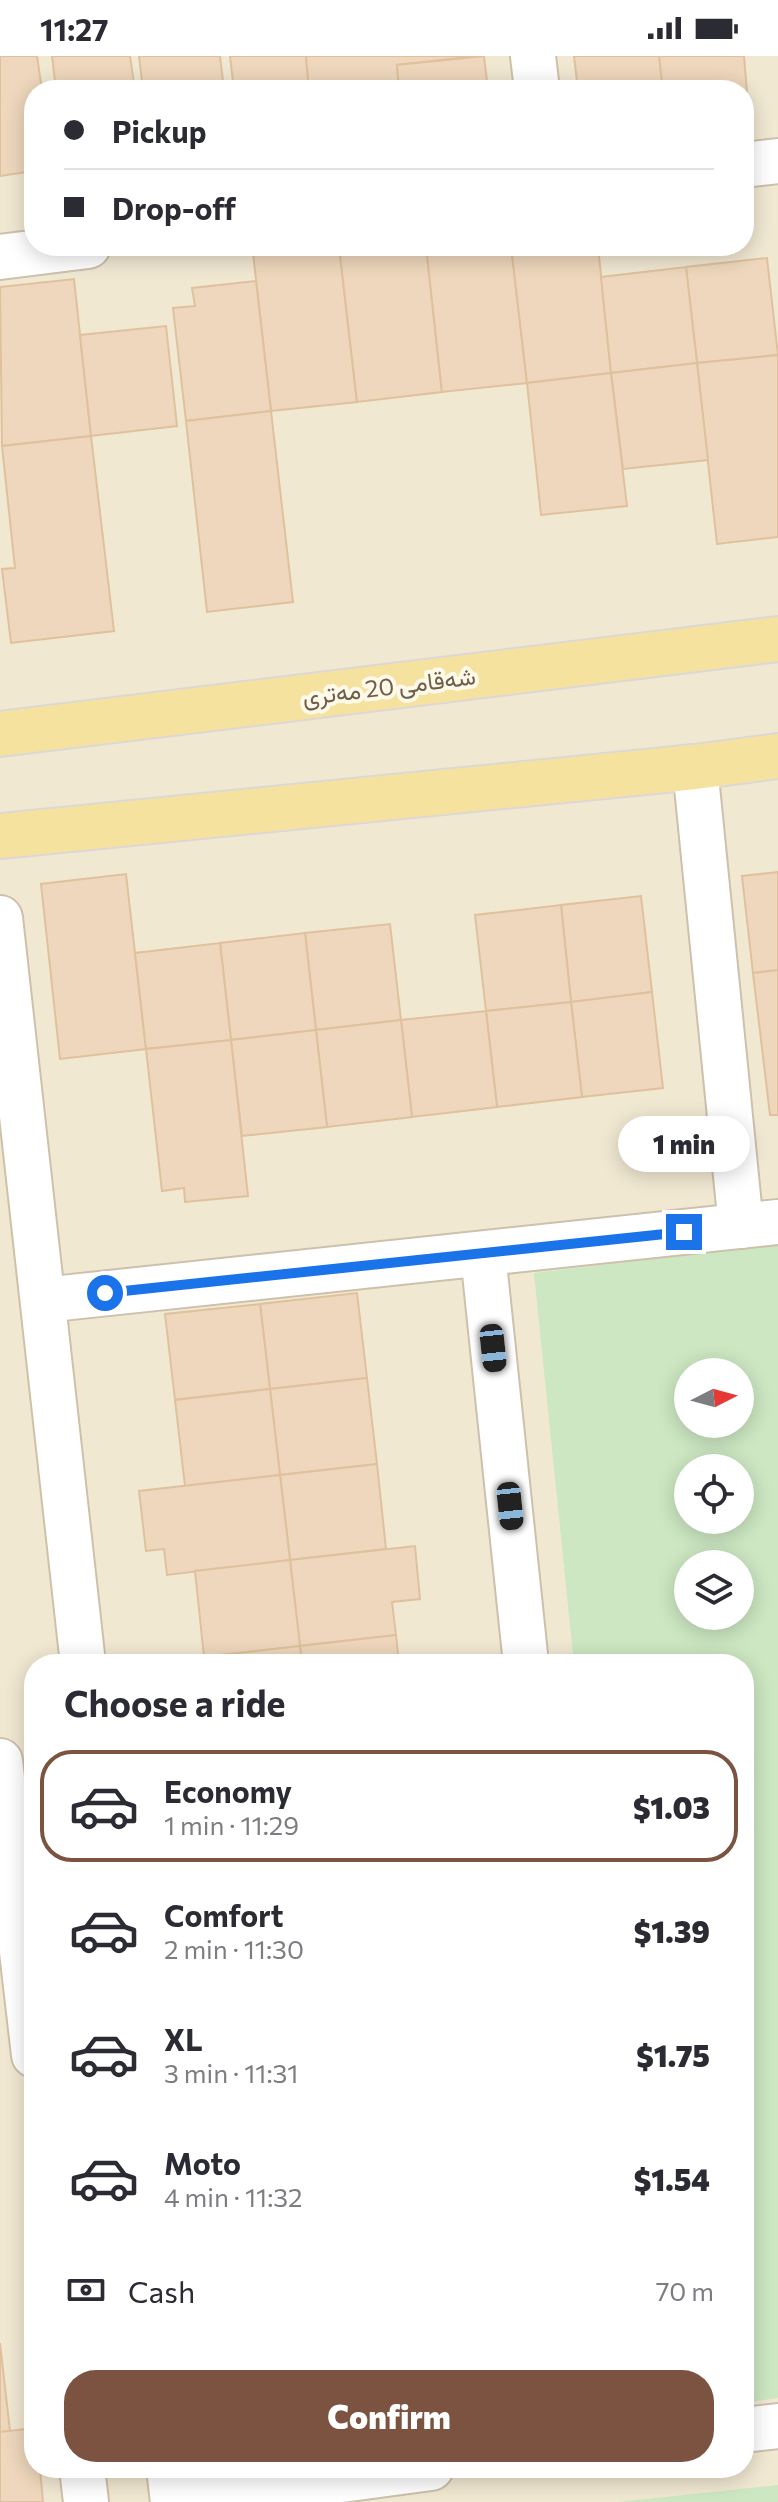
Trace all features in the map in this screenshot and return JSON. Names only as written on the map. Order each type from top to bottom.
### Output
[{"type":"main road","name":"شەقامی 20 مەتری","points":[[0,734],[778,639]]},
{"type":"main road","points":[[0,836],[695,767],[778,756]]},
{"type":"street","points":[[533,56],[536,80]]},
{"type":"street","points":[[754,164],[778,161]]},
{"type":"street","points":[[0,257],[24,254]]},
{"type":"street","points":[[43,1300],[760,1224],[695,767]]},
{"type":"street","points":[[0,918],[82,1654]]},
{"type":"street","points":[[483,1254],[525,1654]]},
{"type":"street","points":[[0,1761],[12,1973],[24,2018]]},
{"type":"street","points":[[754,2429],[778,2426]]},
{"type":"street","points":[[83,2478],[86,2502]]},
{"type":"street","points":[[171,2478],[175,2502],[356,2478]]},
{"type":"shaded area","points":[[0,56],[778,56],[778,2502],[0,2502]]},
{"type":"green space","points":[[778,1244],[778,2398],[754,2402],[754,1654],[573,1654],[534,1273]]},
{"type":"green space","points":[[778,2485],[778,2502],[618,2502]]},
{"type":"building","points":[[0,56],[37,56],[41,80],[24,80],[24,172],[0,176]]},
{"type":"building","points":[[52,56],[130,56],[134,80],[55,80]]},
{"type":"building","points":[[139,56],[220,56],[223,80],[142,80]]},
{"type":"building","points":[[230,56],[306,56],[308,80],[233,80]]},
{"type":"building","points":[[306,56],[477,56],[397,65],[398,80],[308,80]]},
{"type":"building","points":[[484,56],[487,80],[398,80],[397,65]]},
{"type":"building","points":[[574,56],[659,56],[662,80],[577,80]]},
{"type":"building","points":[[659,56],[744,56],[746,80],[662,80]]},
{"type":"building","points":[[253,256],[340,256],[357,402],[271,411]]},
{"type":"building","points":[[340,256],[427,256],[442,392],[357,402]]},
{"type":"building","points":[[427,256],[512,256],[527,383],[442,392]]},
{"type":"building","points":[[512,256],[599,256],[611,373],[527,383]]},
{"type":"building","points":[[767,258],[778,355],[697,363],[686,267]]},
{"type":"building","points":[[686,267],[697,363],[611,373],[601,277]]},
{"type":"building","points":[[74,279],[91,436],[2,446],[0,287]]},
{"type":"building","points":[[256,281],[271,411],[186,421],[173,308],[195,306],[192,288]]},
{"type":"building","points":[[166,326],[177,426],[91,436],[80,335]]},
{"type":"building","points":[[778,355],[778,537],[717,544],[697,363]]},
{"type":"building","points":[[697,363],[708,460],[623,469],[611,373]]},
{"type":"building","points":[[611,373],[627,506],[541,515],[527,383]]},
{"type":"building","points":[[271,411],[293,602],[207,612],[186,421]]},
{"type":"building","points":[[91,436],[114,631],[11,643],[2,569],[15,568],[2,446]]},
{"type":"building","points":[[778,872],[778,970],[753,973],[742,876]]},
{"type":"building","points":[[126,874],[146,1049],[60,1059],[41,884]]},
{"type":"building","points":[[641,896],[652,992],[571,1002],[561,905]]},
{"type":"building","points":[[561,905],[571,1002],[486,1011],[475,915]]},
{"type":"building","points":[[390,924],[401,1020],[316,1030],[305,933]]},
{"type":"building","points":[[305,933],[316,1030],[231,1040],[220,943]]},
{"type":"building","points":[[220,943],[231,1040],[146,1049],[135,953]]},
{"type":"building","points":[[778,970],[778,1115],[770,1115],[753,973]]},
{"type":"building","points":[[652,992],[663,1088],[582,1097],[571,1002]]},
{"type":"building","points":[[571,1002],[582,1097],[497,1107],[486,1011]]},
{"type":"building","points":[[486,1011],[497,1107],[412,1117],[401,1020]]},
{"type":"building","points":[[401,1020],[412,1117],[327,1127],[316,1030]]},
{"type":"building","points":[[316,1030],[327,1127],[242,1136],[231,1040]]},
{"type":"building","points":[[231,1040],[248,1196],[185,1202],[184,1188],[162,1191],[146,1049]]},
{"type":"building","points":[[357,1293],[367,1378],[270,1389],[260,1304]]},
{"type":"building","points":[[260,1304],[270,1389],[175,1400],[165,1314]]},
{"type":"building","points":[[367,1378],[377,1464],[280,1475],[270,1389]]},
{"type":"building","points":[[270,1389],[280,1475],[185,1486],[175,1400]]},
{"type":"building","points":[[377,1464],[386,1549],[290,1560],[280,1475]]},
{"type":"building","points":[[280,1475],[290,1560],[167,1575],[164,1549],[146,1551],[139,1491]]},
{"type":"building","points":[[415,1546],[420,1599],[392,1602],[396,1635],[300,1646],[290,1560]]},
{"type":"building","points":[[290,1560],[300,1646],[204,1654],[195,1571]]},
{"type":"building","points":[[396,1635],[398,1654],[301,1654],[300,1646]]},
{"type":"building","points":[[300,1646],[301,1654],[230,1654]]},
{"type":"building","points":[[0,2343],[10,2431],[0,2432]]},
{"type":"building","points":[[24,2429],[24,2478],[41,2478],[43,2502],[0,2502],[0,2432]]},
{"type":"route","points":[[105,1293],[684,1232]]}]
